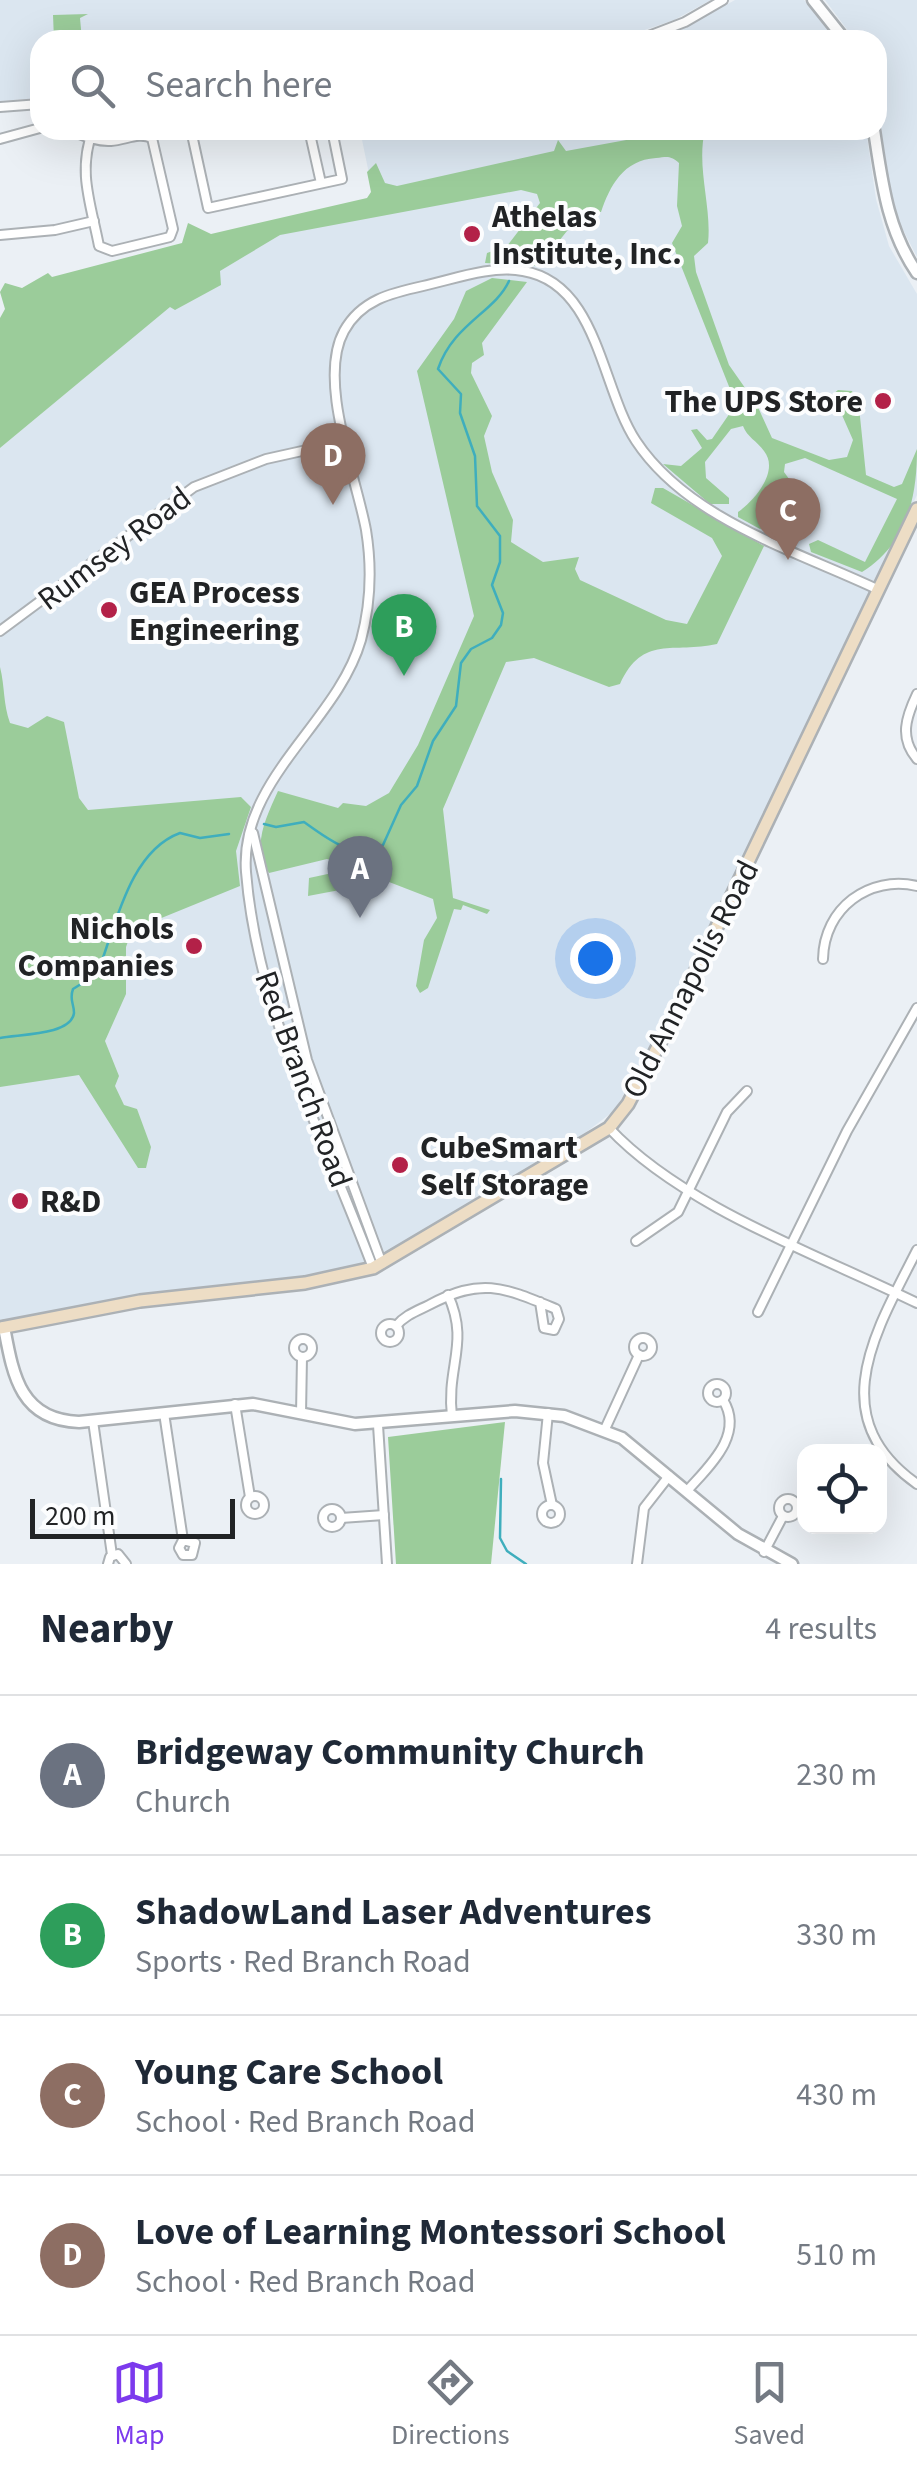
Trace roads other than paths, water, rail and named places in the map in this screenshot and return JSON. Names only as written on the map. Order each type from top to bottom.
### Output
[{"type":"main road","name":"Old Annapolis Road","points":[[2,1328],[154,1299],[305,1283],[378,1266],[609,1128],[658,1048],[917,509]]},
{"type":"street","points":[[664,30],[723,0]]},
{"type":"street","points":[[813,0],[838,30]]},
{"type":"street","points":[[0,108],[30,105]]},
{"type":"street","points":[[0,139],[30,131]]},
{"type":"street","points":[[91,140],[83,174],[99,246],[106,252],[166,240],[173,229],[152,140]]},
{"type":"street","points":[[192,140],[208,208],[342,179],[334,140]]},
{"type":"street","points":[[311,140],[321,184]]},
{"type":"street","points":[[876,140],[887,210],[900,246],[917,272]]},
{"type":"street","points":[[0,235],[56,230],[94,221]]},
{"type":"street","name":"Red Branch Road","points":[[378,1266],[268,988],[246,870],[253,827],[270,784],[342,685],[364,626],[369,550],[334,364],[344,331],[358,313],[396,292],[498,270],[530,272],[562,289],[578,308],[626,423],[645,454],[674,484],[700,504],[880,590]]},
{"type":"street","name":"Rumsey Road","points":[[0,631],[194,486],[266,459],[347,441]]},
{"type":"street","points":[[917,694],[906,718],[906,736],[917,760]]},
{"type":"street","name":"Red Branch Road","points":[[253,827],[307,1060],[378,1266]]},
{"type":"street","points":[[824,959],[830,928],[857,895],[886,883],[917,886]]},
{"type":"street","points":[[758,1312],[847,1131],[917,1008]]},
{"type":"street","points":[[636,1241],[670,1218],[689,1192],[727,1112],[747,1091]]},
{"type":"street","points":[[609,1128],[652,1168],[689,1192],[917,1303]]},
{"type":"street","points":[[917,1250],[866,1360],[864,1397],[877,1444],[917,1484]]},
{"type":"street","points":[[396,1326],[448,1295],[484,1286],[540,1302]]},
{"type":"street","points":[[448,1295],[460,1331],[449,1378],[452,1417]]},
{"type":"street","points":[[2,1328],[16,1383],[33,1408],[56,1420],[92,1421],[235,1404],[378,1425],[548,1412],[605,1429],[764,1552],[792,1564]]},
{"type":"street","points":[[605,1429],[639,1355]]},
{"type":"street","points":[[301,1414],[302,1358]]},
{"type":"street","points":[[687,1492],[725,1444],[730,1419],[723,1400]]},
{"type":"street","points":[[235,1404],[244,1484],[250,1497]]},
{"type":"street","points":[[164,1412],[183,1540]]},
{"type":"street","points":[[548,1412],[543,1463],[552,1505]]},
{"type":"street","points":[[92,1421],[110,1560],[122,1554],[126,1564]]},
{"type":"street","points":[[378,1425],[387,1564]]},
{"type":"street","points":[[636,1564],[644,1508],[669,1476]]},
{"type":"street","points":[[341,1518],[384,1515]]},
{"type":"street","points":[[764,1552],[783,1516]]},
{"type":"waterway","points":[[264,824],[276,827],[304,822],[352,850],[373,850],[383,845],[401,805],[417,786],[433,741],[456,706],[461,663],[471,649],[492,638],[501,625],[503,613],[492,585],[500,562],[500,536],[477,506],[475,456],[460,413],[461,394],[438,369],[453,341],[494,302],[509,281]]},
{"type":"waterway","points":[[0,1038],[42,1033],[71,1021],[73,989],[97,974],[126,894],[136,874],[162,843],[180,833],[200,838],[229,834]]},
{"type":"waterway","points":[[501,1479],[500,1538],[507,1551],[526,1564]]},
{"type":"place","name":"Athelas Institute, Inc.","points":[[472,234]]},
{"type":"place","name":"The UPS Store","points":[[883,401]]},
{"type":"place","name":"Love of Learning Montessori School","points":[[333,505]]},
{"type":"place","name":"Young Care School","points":[[788,560]]},
{"type":"place","name":"GEA Process Engineering","points":[[109,610]]},
{"type":"place","name":"ShadowLand Laser Adventures","points":[[404,676]]},
{"type":"place","name":"Bridgeway Community Church","points":[[360,918]]},
{"type":"place","name":"Nichols Companies","points":[[194,946]]},
{"type":"place","name":"CubeSmart Self Storage","points":[[400,1165]]},
{"type":"place","name":"R&D","points":[[20,1201]]}]
